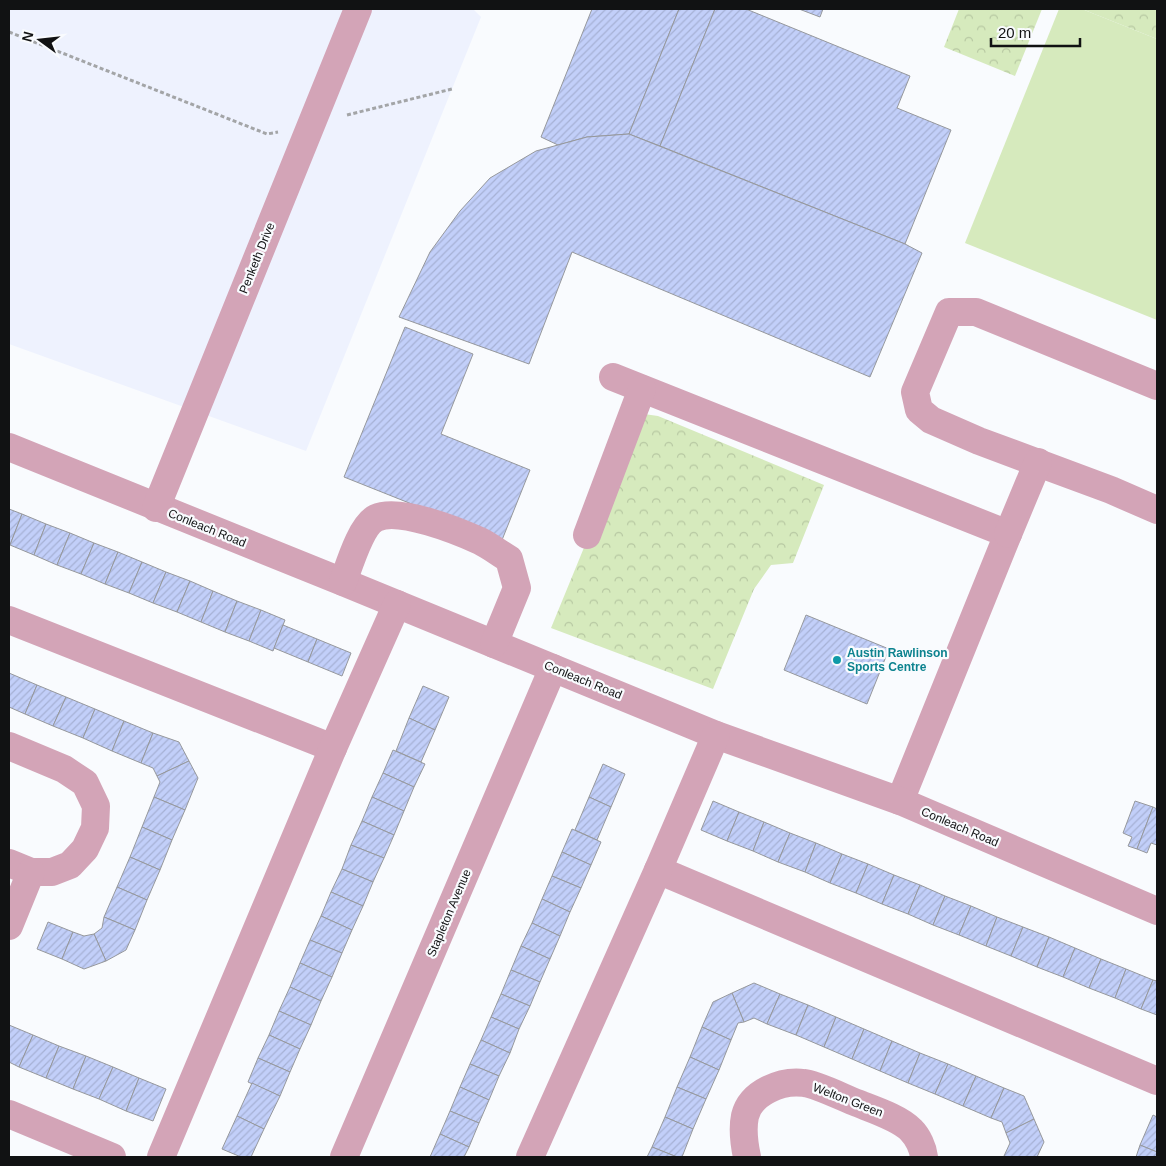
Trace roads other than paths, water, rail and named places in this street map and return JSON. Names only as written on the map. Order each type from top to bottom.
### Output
[{"type":"street","name":"Penketh Drive","points":[[156,508],[358,9]]},
{"type":"street","points":[[1157,386],[976,312],[949,312],[915,392],[919,410],[931,420],[979,441],[1111,490],[1157,510]]},
{"type":"street","points":[[612,377],[1008,534]]},
{"type":"street","points":[[587,535],[642,389]]},
{"type":"street","name":"Conleach Road","points":[[9,447],[716,735],[900,801],[1157,911]]},
{"type":"street","points":[[900,801],[1038,462]]},
{"type":"street","points":[[343,582],[362,532],[376,518],[398,514],[420,519],[480,541],[509,559],[517,588],[494,644]]},
{"type":"street","points":[[161,1157],[333,748],[397,604]]},
{"type":"street","points":[[9,620],[333,748]]},
{"type":"street","name":"Stapleton Avenue","points":[[344,1157],[554,668]]},
{"type":"street","points":[[530,1157],[716,735]]},
{"type":"street","points":[[9,746],[64,769],[85,783],[96,806],[95,828],[85,849],[70,865],[52,872],[20,867],[9,926]]},
{"type":"street","points":[[658,870],[1157,1081]]},
{"type":"street","name":"Welton Green","points":[[746,1157],[743,1137],[746,1114],[755,1100],[770,1087],[788,1083],[805,1083],[890,1116],[911,1130],[924,1150],[924,1157]]},
{"type":"street","points":[[9,1114],[112,1157]]},
{"type":"place","name":"Austin Rawlinson Sports Centre","points":[[837,660]]}]
